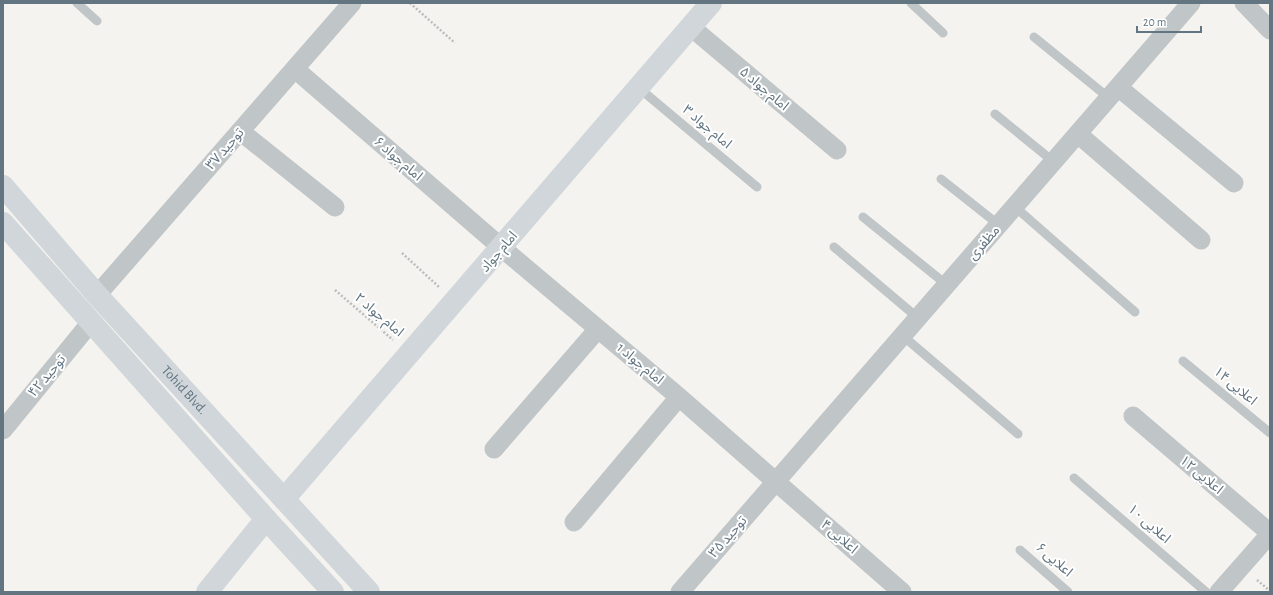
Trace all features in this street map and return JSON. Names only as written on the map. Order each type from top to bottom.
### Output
[{"type":"main road","name":"امام جواد","points":[[284,499],[411,354],[712,3]]},
{"type":"main road","name":"Tohid Blvd.","points":[[3,186],[97,295],[369,592]]},
{"type":"main road","name":"Tohid Blvd.","points":[[3,223],[266,520],[333,592]]},
{"type":"main road","points":[[207,592],[266,520]]},
{"type":"street","name":"توحید ۳۷","points":[[97,295],[352,3]]},
{"type":"street","name":"مظفری","points":[[776,482],[1191,3]]},
{"type":"street","points":[[1244,3],[1270,30]]},
{"type":"street","name":"امام جواد ۵","points":[[691,28],[837,150]]},
{"type":"street","name":"امام جواد ۶","points":[[295,70],[502,248]]},
{"type":"street","points":[[1114,93],[1234,183]]},
{"type":"street","points":[[240,131],[335,207]]},
{"type":"street","points":[[1078,134],[1200,240]]},
{"type":"street","name":"امام جواد 1","points":[[502,248],[679,397],[776,482]]},
{"type":"street","name":"توحید ۴۲","points":[[3,430],[92,322]]},
{"type":"street","points":[[494,450],[598,329]]},
{"type":"street","points":[[574,522],[679,397]]},
{"type":"street","name":"اعلایی ۱۲","points":[[1132,416],[1270,534]]},
{"type":"street","name":"توحید ۳۵","points":[[680,592],[776,482]]},
{"type":"street","name":"اعلایی ۴","points":[[776,482],[902,592]]},
{"type":"street","points":[[1219,592],[1270,534]]},
{"type":"lane","points":[[77,3],[97,21]]},
{"type":"lane","points":[[910,3],[943,33]]},
{"type":"lane","points":[[1034,37],[1114,93]]},
{"type":"lane","name":"امام جواد ۳","points":[[639,88],[757,187]]},
{"type":"lane","points":[[995,114],[1054,162]]},
{"type":"lane","points":[[941,180],[999,225]]},
{"type":"lane","points":[[1015,207],[1135,312]]},
{"type":"lane","points":[[864,217],[947,285]]},
{"type":"lane","points":[[834,247],[918,318]]},
{"type":"lane","points":[[903,336],[1018,434]]},
{"type":"lane","name":"اعلایی ۱۴","points":[[1183,361],[1270,433]]},
{"type":"lane","name":"اعلایی ۱۰","points":[[1074,478],[1206,592]]},
{"type":"lane","name":"اعلایی ۶","points":[[1020,550],[1068,592]]},
{"type":"path","points":[[410,3],[454,43]]},
{"type":"path","points":[[402,253],[455,302]]},
{"type":"path","name":"امام جواد ۲","points":[[335,290],[411,354]]}]
